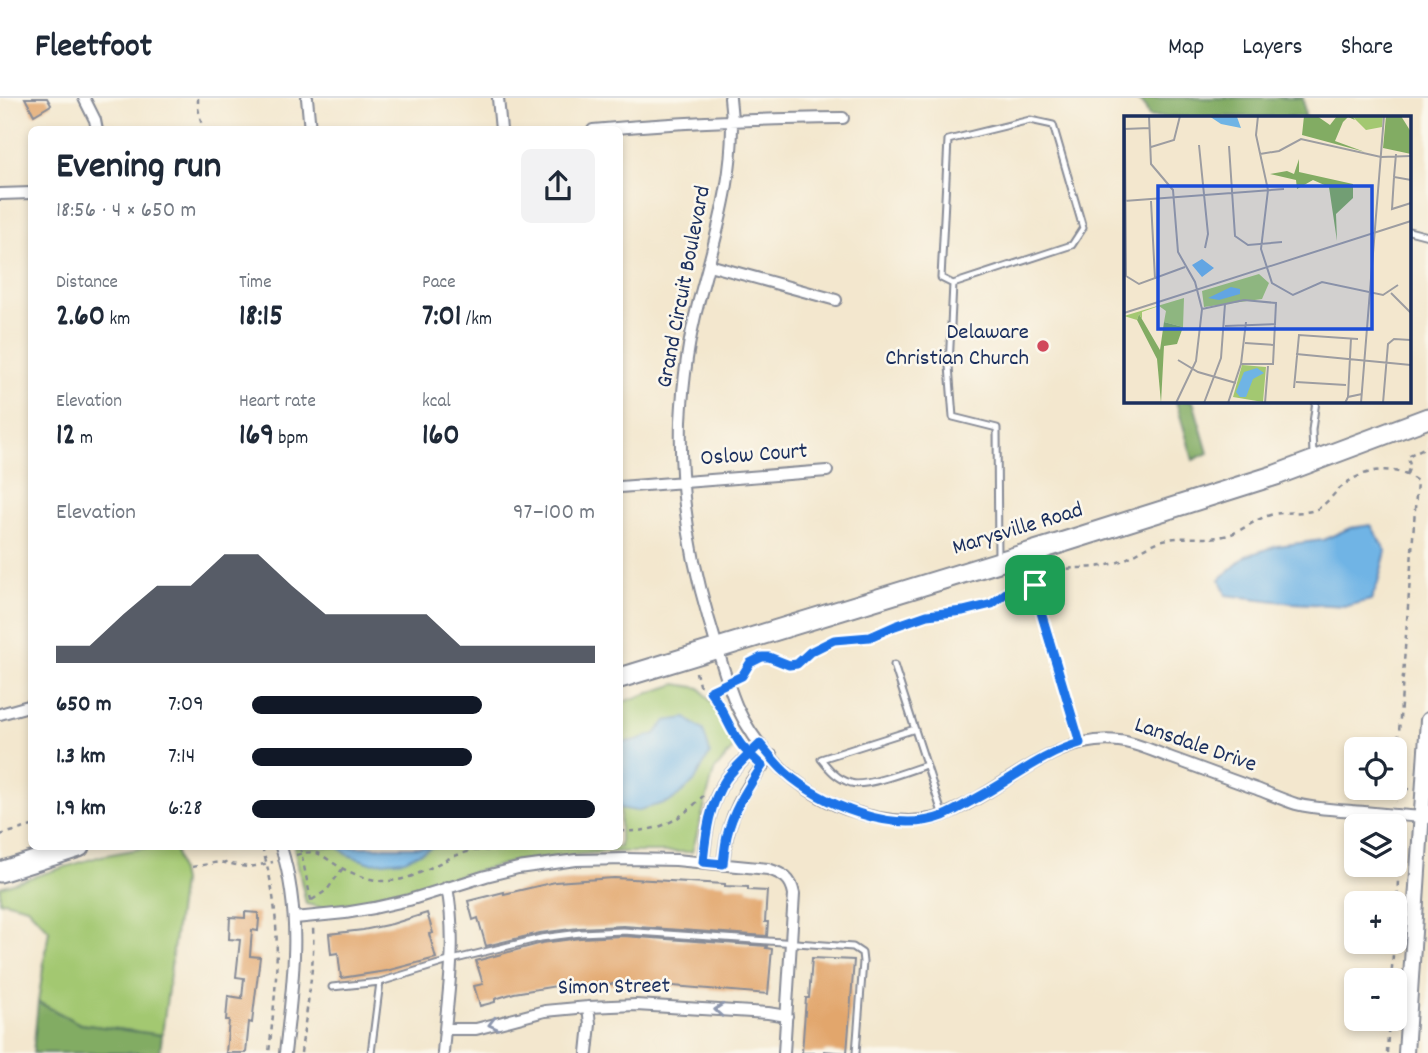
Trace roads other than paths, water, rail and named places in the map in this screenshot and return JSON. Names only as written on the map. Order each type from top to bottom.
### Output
[{"type":"highway","name":"Marysville Road","points":[[623,677],[1276,475],[1428,418]]},
{"type":"highway","points":[[0,872],[70,850]]},
{"type":"street","points":[[83,98],[96,126]]},
{"type":"street","points":[[307,98],[310,126]]},
{"type":"street","points":[[498,98],[501,126]]},
{"type":"street","name":"Grand Circuit Boulevard","points":[[718,648],[695,568],[686,516],[681,419],[685,374],[698,305],[719,225],[728,177],[732,120],[730,98]]},
{"type":"street","points":[[623,127],[732,120],[843,118]]},
{"type":"street","points":[[0,194],[28,193]]},
{"type":"street","points":[[709,265],[836,300]]},
{"type":"street","name":"Oslow Court","points":[[623,486],[827,471]]},
{"type":"street","name":"Lansdale Drive","points":[[718,648],[727,682],[739,710],[760,744],[783,771],[835,805],[865,816],[903,821],[929,820],[943,816],[1066,747],[1080,743],[1119,741],[1298,804],[1425,817]]},
{"type":"street","points":[[0,714],[28,706]]},
{"type":"street","points":[[1406,1053],[1425,817],[1428,720]]},
{"type":"street","points":[[703,862],[710,816],[716,798],[724,782],[760,744]]},
{"type":"street","points":[[723,864],[733,818],[762,766],[772,756]]},
{"type":"street","points":[[282,853],[295,918],[295,965],[285,1053]]},
{"type":"street","points":[[295,918],[374,908],[518,868],[576,860],[703,862],[768,869],[782,873],[789,879],[794,894],[784,1053]]},
{"type":"street","points":[[443,1053],[452,960],[452,921],[447,887]]},
{"type":"street","name":"Simon Street","points":[[445,1029],[477,1028],[545,1011],[636,1005],[786,1016]]},
{"type":"street","points":[[587,1053],[590,1024],[588,1007]]},
{"type":"lane","points":[[1030,120],[1053,125],[1083,228],[1072,245],[953,284],[941,278],[948,140],[1030,120]]},
{"type":"lane","points":[[1410,231],[1428,236]]},
{"type":"lane","points":[[953,284],[949,366],[953,417],[998,428],[998,562]]},
{"type":"lane","points":[[1313,461],[1312,430],[1316,402]]},
{"type":"lane","points":[[1051,546],[1036,576],[1036,595],[1080,743]]},
{"type":"lane","points":[[894,665],[943,816]]},
{"type":"lane","points":[[915,729],[821,759],[831,772],[852,784],[882,780],[926,765]]},
{"type":"lane","points":[[332,987],[380,982],[452,960],[541,938],[580,933],[623,932],[853,947],[862,953],[863,962],[856,1053]]},
{"type":"lane","points":[[372,1053],[380,982]]},
{"type":"water","points":[[1371,525],[1386,551],[1371,600],[1347,606],[1226,595],[1220,579],[1246,556],[1277,546],[1323,540],[1350,528]]},
{"type":"water","points":[[686,718],[703,730],[710,753],[694,782],[671,801],[636,811],[623,809],[623,742],[655,734],[666,721]]},
{"type":"water","points":[[342,850],[426,850],[405,860],[371,863]]},
{"type":"place","name":"Delaware Christian Church","points":[[1043,346]]}]
